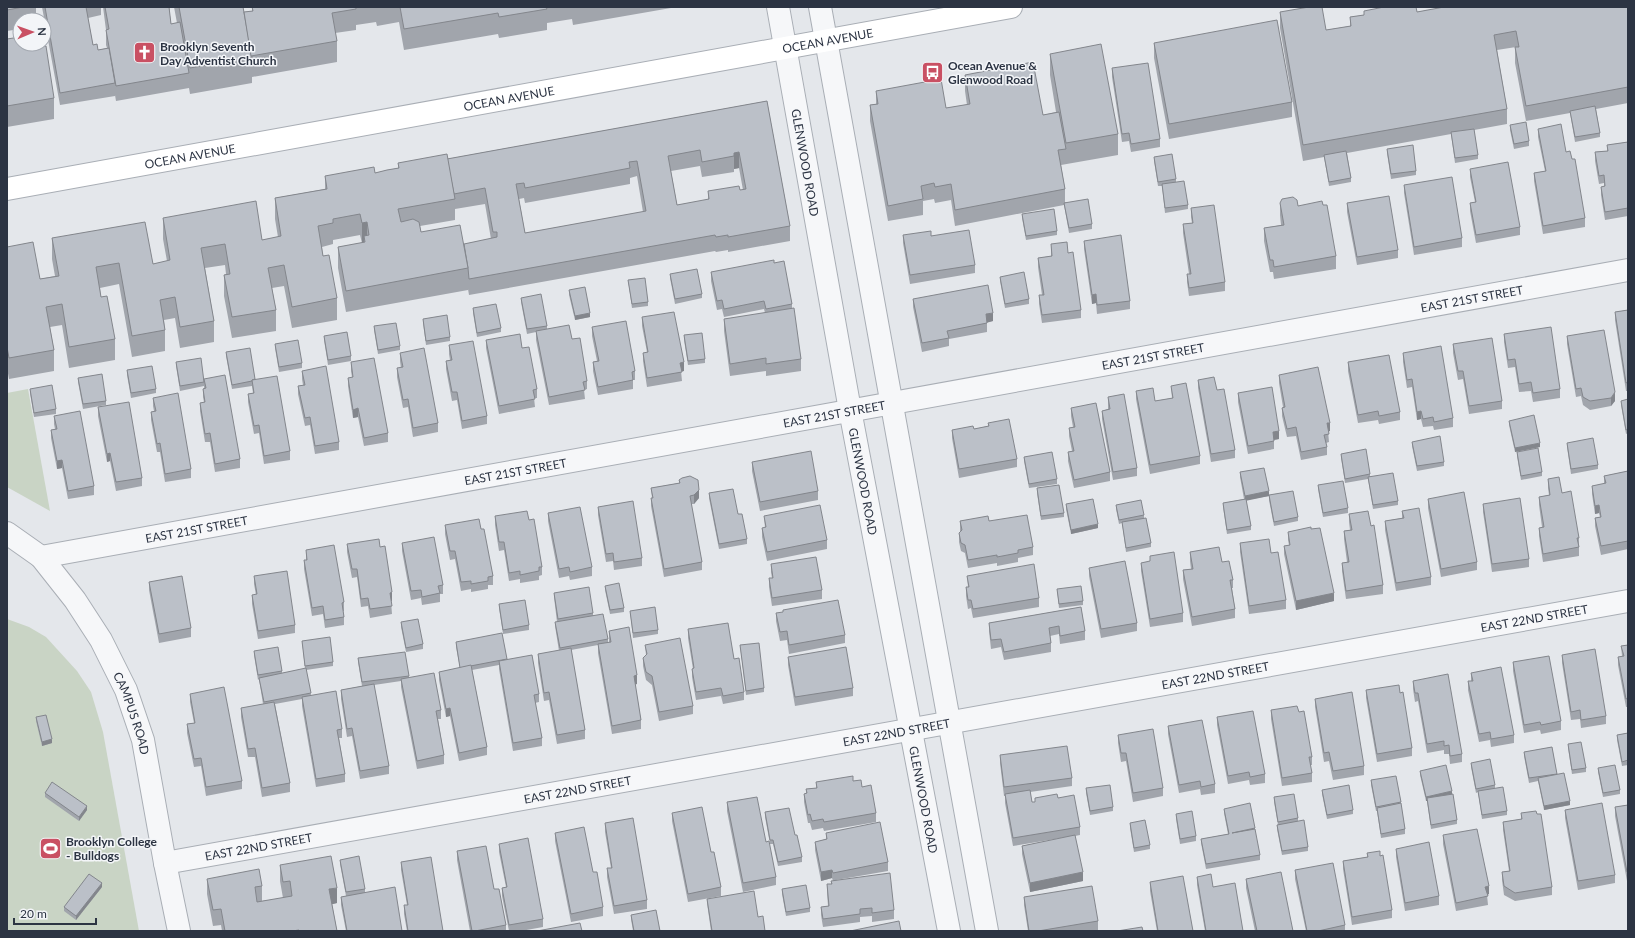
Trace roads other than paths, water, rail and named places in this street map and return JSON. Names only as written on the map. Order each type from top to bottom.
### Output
[{"type":"main road","name":"OCEAN AVENUE","points":[[7,189],[1011,7]]},
{"type":"street","name":"GLENWOOD ROAD","points":[[778,7],[850,410],[948,931]]},
{"type":"street","points":[[820,7],[986,931]]},
{"type":"street","name":"EAST 21ST STREET","points":[[41,557],[1628,270]]},
{"type":"street","name":"CAMPUS ROAD","points":[[7,532],[41,557],[75,600],[101,640],[126,690],[143,740],[178,931]]},
{"type":"street","name":"EAST 22ND STREET","points":[[165,863],[1628,600]]},
{"type":"place","name":"Brooklyn Seventh Day Adventist Church","points":[[145,53]]},
{"type":"place","name":"Ocean Avenue & Glenwood Road","points":[[932,72]]},
{"type":"place","name":"Brooklyn College - Bulldogs","points":[[51,848]]}]
